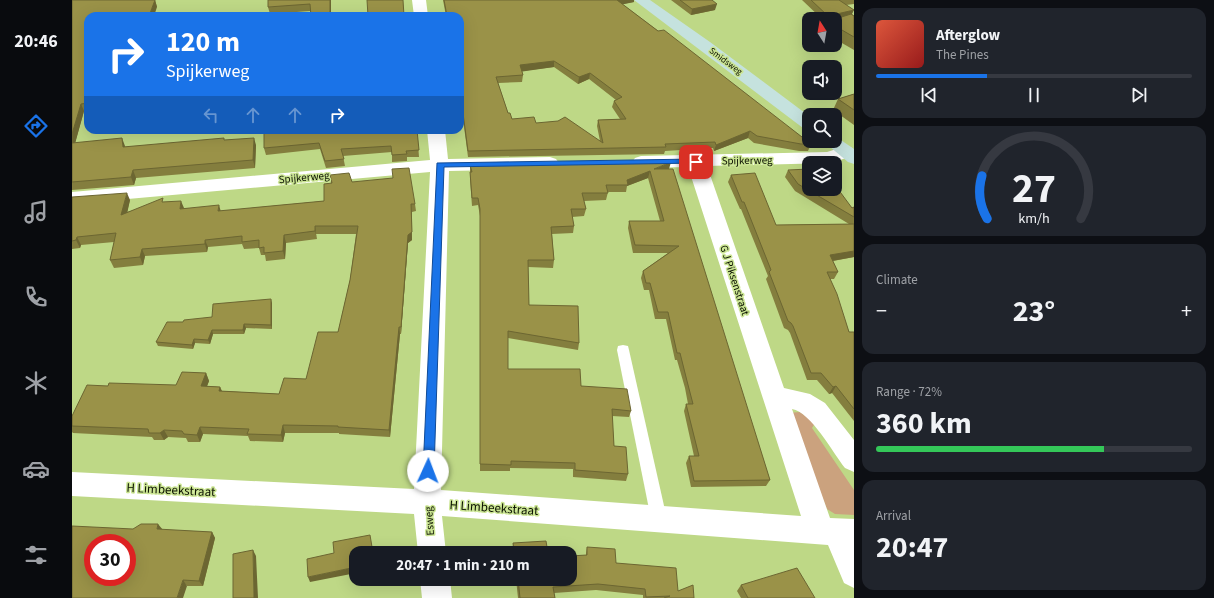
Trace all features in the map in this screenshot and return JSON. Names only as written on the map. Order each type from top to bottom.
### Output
[{"type":"main road","name":"Smidsweg","points":[[641,0],[711,49],[802,119]]},
{"type":"main road","points":[[841,148],[850,155]]},
{"type":"street","points":[[419,0],[420,12]]},
{"type":"street","name":"Esweg","points":[[431,546],[427,502],[440,165],[436,134]]},
{"type":"street","name":"Spijkerweg","points":[[623,162],[696,162],[829,158],[850,155]]},
{"type":"street","name":"G J Piksenstraat","points":[[696,162],[774,398],[837,532],[854,573]]},
{"type":"street","name":"Spijkerweg","points":[[72,198],[440,165],[568,163]]},
{"type":"street","points":[[774,398],[801,400],[810,403],[854,460]]},
{"type":"street","name":"H Limbeekstraat","points":[[72,484],[427,502],[837,532]]},
{"type":"street","points":[[436,586],[437,598]]},
{"type":"lane","points":[[623,350],[659,519]]},
{"type":"shaded area","points":[[800,412],[815,423],[812,428],[854,490],[854,515],[835,514],[827,509],[788,413]]},
{"type":"building","points":[[72,0],[155,0],[150,12],[84,12],[84,104],[81,104],[72,134]]},
{"type":"building","points":[[268,0],[330,0],[330,12],[311,12],[310,4],[268,7]]},
{"type":"building","points":[[367,0],[403,0],[404,12],[368,12]]},
{"type":"building","points":[[444,0],[617,0],[658,31],[664,30],[802,137],[801,144],[757,136],[750,131],[716,145],[715,142],[665,144],[666,147],[468,151],[464,121],[464,12],[446,12]],"holes":[[[554,61],[579,77],[590,73],[622,97],[614,101],[626,119],[598,120],[603,143],[565,117],[558,121],[536,123],[534,117],[512,119],[510,113],[508,113],[496,77],[523,75],[520,65]]]},
{"type":"building","points":[[680,0],[712,0],[717,4],[692,9]]},
{"type":"building","points":[[811,0],[839,0],[854,10],[842,13],[824,12]]},
{"type":"building","points":[[851,14],[854,16],[854,37],[842,30],[842,17]]},
{"type":"building","points":[[854,94],[854,110],[839,100],[842,100],[842,98]]},
{"type":"building","points":[[264,134],[417,134],[419,150],[406,151],[407,154],[392,155],[391,146],[341,149],[344,159],[325,161],[319,143],[264,148]]},
{"type":"building","points":[[122,138],[123,147],[224,138],[224,140],[254,138],[253,160],[133,170],[131,177],[72,182],[72,143]]},
{"type":"building","points":[[671,162],[654,169],[673,169],[770,480],[694,481],[689,456],[699,456],[686,404],[693,404],[680,353],[677,353],[668,312],[658,312],[650,283],[646,283],[643,271],[679,246],[635,245],[629,221],[664,221],[650,171],[627,180],[628,185],[606,185],[608,193],[582,193],[586,209],[571,209],[574,226],[551,227],[554,260],[528,260],[529,305],[578,306],[579,343],[508,331],[508,369],[580,369],[581,386],[627,389],[631,411],[612,409],[614,446],[626,447],[628,474],[575,470],[575,463],[511,461],[511,465],[480,464],[480,209],[478,198],[472,198],[470,172],[472,172],[470,165]]},
{"type":"building","points":[[409,168],[415,204],[411,204],[412,232],[408,235],[401,327],[399,327],[389,430],[338,426],[283,425],[281,435],[247,434],[249,429],[200,427],[197,435],[184,434],[182,431],[164,430],[160,433],[149,433],[148,429],[72,426],[72,416],[87,385],[108,386],[109,383],[176,385],[182,372],[206,373],[201,386],[220,387],[219,391],[279,394],[284,378],[306,379],[318,332],[338,332],[350,280],[358,226],[315,226],[315,231],[284,235],[283,251],[264,253],[264,247],[259,248],[259,240],[242,242],[242,236],[205,240],[205,244],[142,249],[140,257],[110,260],[116,233],[77,237],[76,240],[72,241],[72,197],[127,193],[121,215],[163,198],[162,202],[181,201],[180,209],[219,205],[218,211],[324,201],[324,184],[332,183],[330,175],[349,173],[352,182],[393,178],[392,169]]},
{"type":"building","points":[[802,169],[802,186],[798,184],[788,170]]},
{"type":"building","points":[[755,173],[776,225],[854,224],[854,251],[830,255],[838,272],[827,272],[837,294],[849,332],[854,332],[854,409],[836,386],[833,387],[821,373],[811,373],[793,326],[788,321],[769,272],[771,270],[744,202],[742,202],[731,175]]},
{"type":"building","points":[[842,194],[852,208],[854,207],[854,217],[818,196],[842,196]]},
{"type":"building","points":[[271,299],[271,325],[244,324],[243,330],[212,330],[208,340],[194,339],[192,345],[156,342],[167,322],[183,322],[184,320],[212,317],[213,304]]},
{"type":"building","points":[[141,524],[158,524],[157,529],[212,532],[199,581],[183,580],[177,598],[72,598],[72,526],[133,529]]},
{"type":"building","points":[[370,535],[372,546],[349,546],[349,568],[308,577],[307,559],[334,553],[333,542]]},
{"type":"building","points":[[546,541],[547,546],[513,546],[513,543]]},
{"type":"building","points":[[587,547],[615,549],[616,563],[676,568],[678,591],[693,585],[694,598],[664,598],[670,596],[646,597],[645,589],[598,584],[577,585],[577,556],[587,555]]},
{"type":"building","points":[[253,550],[254,598],[233,598],[233,554]]},
{"type":"building","points":[[797,568],[815,598],[748,598],[741,585]]},
{"type":"building","points":[[519,586],[568,586],[553,587],[555,598],[520,598]]},
{"type":"route","points":[[428,471],[440,165],[696,162]]}]
